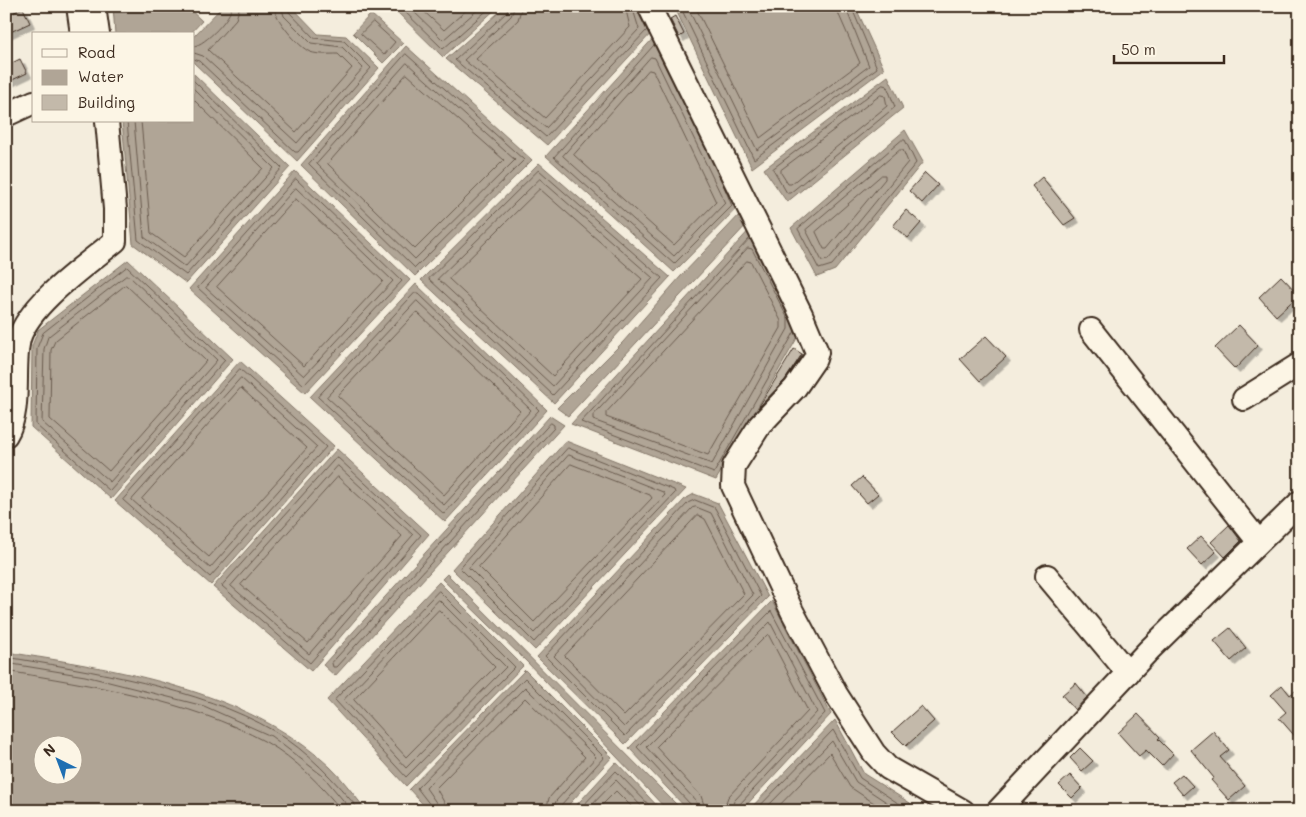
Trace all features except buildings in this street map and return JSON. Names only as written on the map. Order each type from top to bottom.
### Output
[{"type":"street","points":[[78,6],[82,32]]},
{"type":"street","points":[[94,6],[98,32]]},
{"type":"street","points":[[649,6],[801,314],[817,352],[815,359],[794,388],[760,425],[734,466],[734,486],[792,610],[836,694],[874,754],[888,768],[963,811]]},
{"type":"street","points":[[6,115],[32,103]]},
{"type":"street","points":[[6,434],[16,391],[19,340],[31,313],[115,241],[115,209],[107,122]]},
{"type":"street","points":[[1091,330],[1258,541]]},
{"type":"street","points":[[1244,399],[1300,364]]},
{"type":"street","points":[[998,811],[1128,673],[1258,541],[1300,502]]},
{"type":"street","points":[[1047,576],[1128,673]]},
{"type":"water","points":[[113,6],[186,6],[202,21],[192,32],[115,32]]},
{"type":"water","points":[[223,6],[291,6],[318,34],[346,36],[379,68],[297,161],[195,64],[195,35]]},
{"type":"water","points":[[391,6],[499,6],[443,57]]},
{"type":"water","points":[[506,6],[643,6],[654,30],[547,145],[446,59]]},
{"type":"water","points":[[674,6],[855,6],[884,69],[752,168]]},
{"type":"water","points":[[371,14],[403,43],[383,63],[353,33]]},
{"type":"water","points":[[657,34],[739,206],[674,272],[546,156]]},
{"type":"water","points":[[406,46],[532,160],[415,276],[301,165]]},
{"type":"water","points":[[195,75],[290,167],[186,283],[133,244],[122,122],[195,122]]},
{"type":"water","points":[[888,76],[903,108],[787,202],[764,169]]},
{"type":"water","points":[[905,130],[923,162],[835,270],[817,277],[791,228]]},
{"type":"water","points":[[539,163],[670,277],[554,403],[421,280]]},
{"type":"water","points":[[295,171],[410,280],[305,393],[189,289]]},
{"type":"water","points":[[744,210],[748,223],[568,416],[557,408],[623,342],[681,276]]},
{"type":"water","points":[[753,226],[800,333],[716,480],[571,424]]},
{"type":"water","points":[[128,260],[233,359],[111,499],[31,427],[32,346],[38,330]]},
{"type":"water","points":[[416,284],[547,410],[445,522],[310,397]]},
{"type":"water","points":[[240,361],[334,446],[211,585],[115,501]]},
{"type":"water","points":[[550,416],[564,425],[335,676],[323,665]]},
{"type":"water","points":[[566,441],[686,489],[535,650],[452,569]]},
{"type":"water","points":[[337,449],[429,534],[311,671],[213,587]]},
{"type":"water","points":[[694,494],[718,503],[768,597],[625,744],[537,657],[685,499]]},
{"type":"water","points":[[447,574],[683,811],[668,811],[527,662],[442,579]]},
{"type":"water","points":[[439,582],[523,666],[406,786],[327,700]]},
{"type":"water","points":[[772,601],[831,714],[741,811],[689,811],[629,748]]},
{"type":"water","points":[[6,652],[135,675],[220,701],[259,719],[296,740],[335,772],[367,811],[6,811]]},
{"type":"water","points":[[525,670],[612,757],[563,811],[429,811],[409,789]]},
{"type":"water","points":[[835,720],[864,774],[910,803],[916,811],[748,811]]},
{"type":"water","points":[[616,762],[662,811],[571,811]]}]
